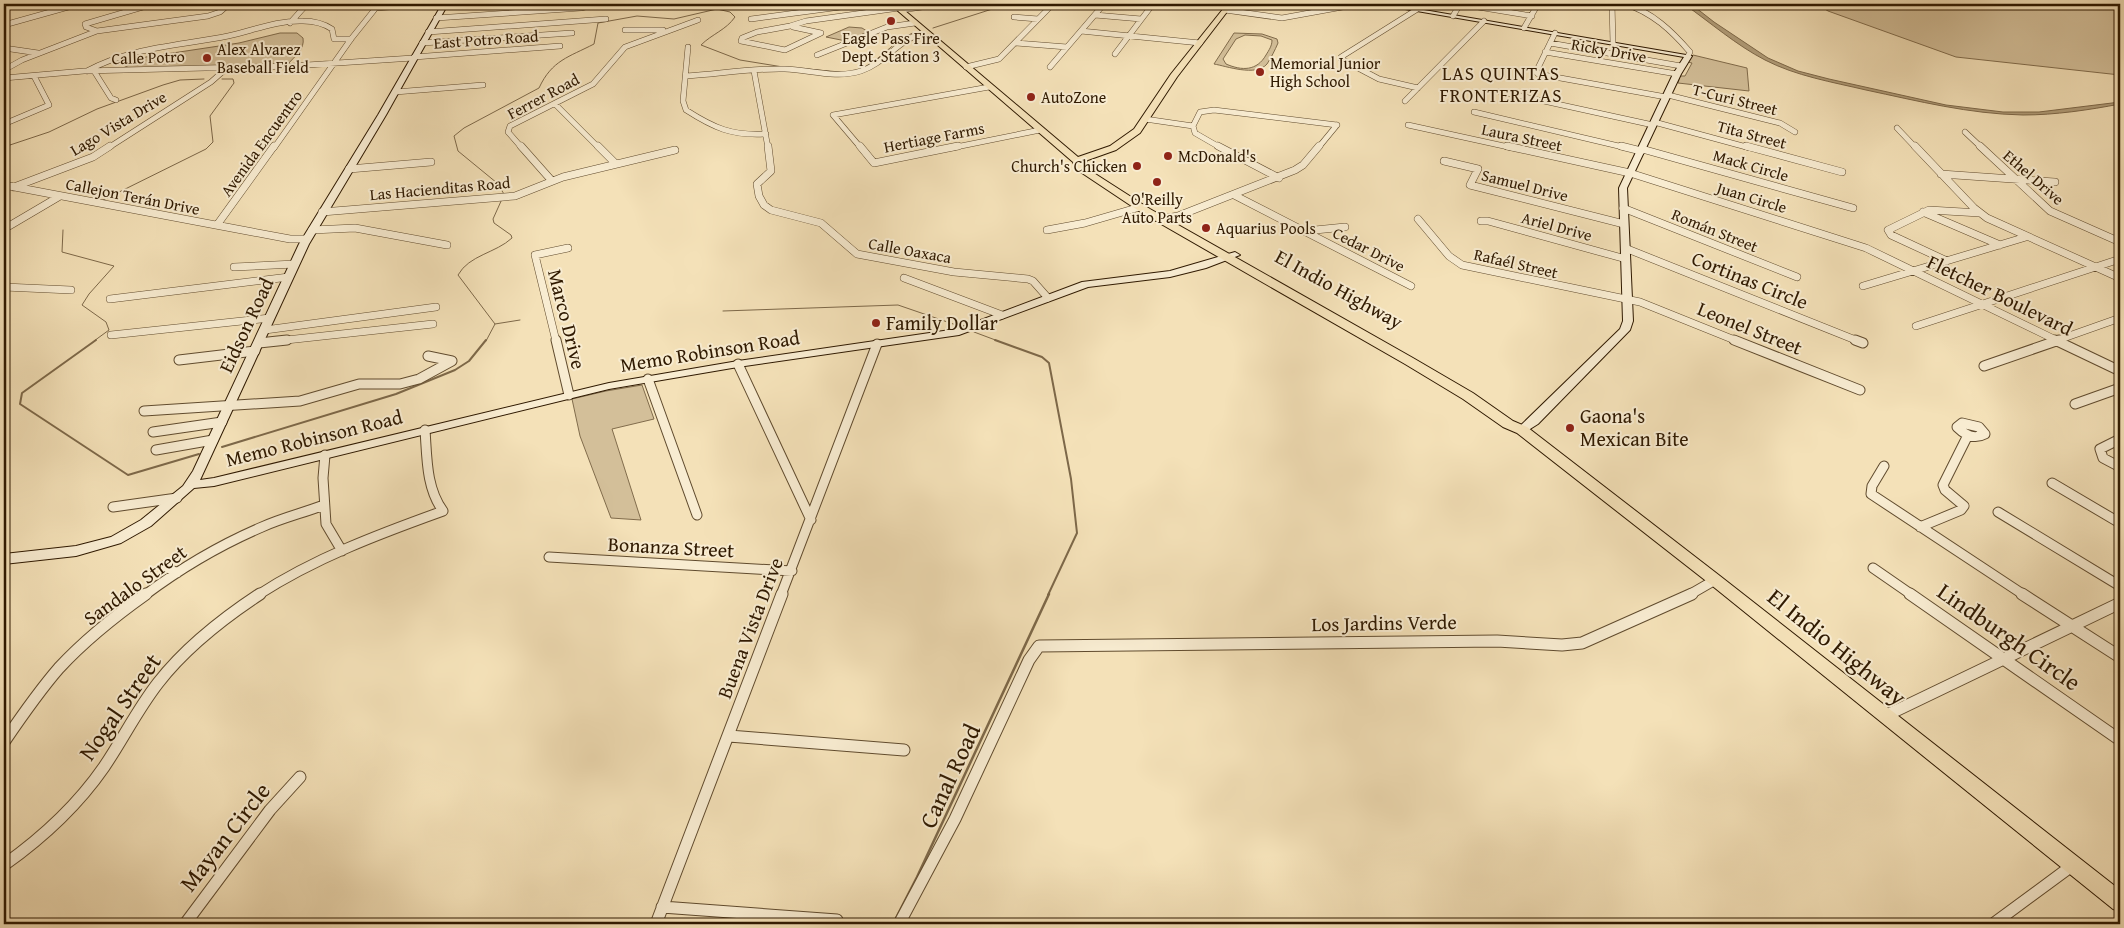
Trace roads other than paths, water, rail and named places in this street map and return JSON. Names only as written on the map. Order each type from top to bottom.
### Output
[{"type":"main road","name":"El Indio Highway","points":[[898,7],[1077,161],[1086,165],[1164,218],[1435,375],[1508,424],[1522,430],[1715,580],[2120,902]]},
{"type":"main road","points":[[1077,161],[1105,151],[1132,137],[1227,7]]},
{"type":"main road","points":[[1062,150],[1083,153],[1105,151]]},
{"type":"main road","name":"El Indio Highway","points":[[1077,161],[1079,167],[1140,207],[1164,218]]},
{"type":"street","points":[[4,25],[79,4]]},
{"type":"street","points":[[97,31],[84,25],[153,4]]},
{"type":"street","points":[[4,70],[40,53],[97,31],[200,18],[220,12],[230,4]]},
{"type":"street","points":[[290,23],[307,4]]},
{"type":"street","points":[[377,6],[431,4]]},
{"type":"street","name":"Eidson Road","points":[[4,559],[76,551],[116,540],[146,523],[177,498],[189,485],[199,471],[310,234],[445,4]]},
{"type":"street","points":[[436,18],[582,8],[597,4]]},
{"type":"street","points":[[622,6],[632,4]]},
{"type":"street","points":[[740,4],[745,4]]},
{"type":"street","points":[[751,19],[863,4]]},
{"type":"street","points":[[793,27],[821,33],[785,50],[741,41],[742,38],[750,33],[793,27],[806,21],[898,7],[944,4]]},
{"type":"street","points":[[966,67],[999,59],[1053,4]]},
{"type":"street","points":[[1050,67],[1104,4]]},
{"type":"street","points":[[1116,54],[1152,4]]},
{"type":"street","points":[[1296,4],[1334,9]]},
{"type":"street","points":[[1227,7],[1282,18],[1360,4]]},
{"type":"street","points":[[1380,4],[1688,56]]},
{"type":"street","points":[[1454,15],[1460,4],[1532,16]]},
{"type":"street","points":[[1524,28],[1538,4]]},
{"type":"street","points":[[1612,4],[1613,43]]},
{"type":"street","points":[[1522,430],[1534,422],[1623,334],[1628,321],[1623,188],[1679,70],[1690,52],[1674,33],[1638,8],[1625,4]]},
{"type":"street","name":"Avenida Encuentro","points":[[217,225],[351,39],[377,6]]},
{"type":"street","points":[[1416,10],[1341,59],[1379,78],[1418,88]]},
{"type":"street","points":[[1095,14],[1141,19]]},
{"type":"street","points":[[1014,17],[1038,19]]},
{"type":"street","points":[[428,32],[606,20]]},
{"type":"street","name":"Ferrer Road","points":[[552,181],[524,152],[507,129],[515,123],[593,84],[624,47],[698,20]]},
{"type":"street","points":[[1405,101],[1484,21]]},
{"type":"street","points":[[116,100],[111,98],[90,71],[105,62],[139,49],[220,38],[263,26],[290,23],[314,22],[331,28],[334,32],[334,39],[351,39]]},
{"type":"street","points":[[817,56],[887,27],[916,23]]},
{"type":"street","points":[[625,30],[670,30]]},
{"type":"street","points":[[1081,31],[1200,42]]},
{"type":"street","points":[[686,76],[782,69],[850,74],[870,68],[910,36],[925,32]]},
{"type":"street","points":[[416,53],[572,33]]},
{"type":"street","name":"Ricky Drive","points":[[1555,33],[1545,52],[1679,70]]},
{"type":"street","points":[[1016,42],[1067,47]]},
{"type":"street","name":"East Potro Road","points":[[416,53],[560,44]]},
{"type":"street","points":[[1549,45],[1679,70]]},
{"type":"street","points":[[688,47],[683,104],[686,110],[729,133],[742,135],[766,134]]},
{"type":"street","points":[[4,48],[40,53]]},
{"type":"street","name":"T-Curi Street","points":[[1545,52],[1536,72],[1538,74],[1667,96],[1780,123],[1795,132]]},
{"type":"street","name":"Calle Potro","points":[[4,78],[90,71],[228,68],[335,63],[416,53]]},
{"type":"street","name":"Lago Vista Drive","points":[[13,187],[76,165],[97,155],[211,82],[228,68]]},
{"type":"street","name":"Calle Oaxaca","points":[[754,71],[772,169],[768,175],[759,180],[757,190],[762,202],[770,209],[787,215],[818,221],[825,225],[846,247],[857,254],[954,272],[1028,279],[1033,281],[1048,298]]},
{"type":"street","points":[[4,124],[49,105],[34,76]]},
{"type":"street","points":[[395,92],[483,85]]},
{"type":"street","name":"Hertiage Farms","points":[[989,87],[833,115],[874,163],[1040,130]]},
{"type":"street","points":[[1498,91],[1654,124]]},
{"type":"street","points":[[555,104],[616,164]]},
{"type":"street","points":[[1164,218],[1178,216],[1279,178],[1304,165],[1337,125],[1206,110],[1200,114],[1193,126],[1195,133],[1207,142],[1279,178]]},
{"type":"street","points":[[1474,112],[1641,150]]},
{"type":"street","points":[[1145,119],[1193,126]]},
{"type":"street","name":"Tita Street","points":[[1654,124],[1842,172]]},
{"type":"street","name":"Laura Street","points":[[1408,125],[1630,173]]},
{"type":"street","points":[[1897,128],[1980,214],[1991,221],[2120,278]]},
{"type":"street","name":"Ethel Drive","points":[[1965,132],[2054,214],[2120,242]]},
{"type":"street","name":"Las Hacienditas Road","points":[[322,212],[509,197],[552,181],[675,150]]},
{"type":"street","name":"Mack Circle","points":[[1641,150],[1853,208]]},
{"type":"street","name":"Samuel Drive","points":[[1444,161],[1478,169],[1470,185],[1624,224]]},
{"type":"street","points":[[349,169],[431,162]]},
{"type":"street","name":"Juan Circle","points":[[1630,173],[1866,248]]},
{"type":"street","points":[[1941,174],[2055,182]]},
{"type":"street","name":"Callejon Terán Drive","points":[[4,185],[290,239],[310,234],[355,228],[447,245]]},
{"type":"street","name":"Cedar Drive","points":[[1234,195],[1411,286]]},
{"type":"street","points":[[4,229],[60,196]]},
{"type":"street","points":[[1047,230],[1085,223],[1140,207]]},
{"type":"street","name":"Román Street","points":[[1623,208],[1797,277]]},
{"type":"street","points":[[1947,261],[1888,232],[1923,212],[1934,210],[1980,214]]},
{"type":"street","points":[[1923,212],[2000,245]]},
{"type":"street","name":"Rafaél Street","points":[[1418,219],[1449,256],[1462,265],[1627,300]]},
{"type":"street","name":"Ariel Drive","points":[[1481,221],[1488,221],[1626,259]]},
{"type":"street","points":[[1305,231],[1345,227]]},
{"type":"street","points":[[1862,286],[2026,237]]},
{"type":"street","name":"Marco Drive","points":[[568,248],[535,255],[569,395]]},
{"type":"street","name":"Cortinas Circle","points":[[1625,248],[1863,343]]},
{"type":"street","name":"Fletcher Boulevard","points":[[1866,248],[2120,371]]},
{"type":"street","name":"Memo Robinson Road","points":[[189,485],[214,482],[569,395],[648,379],[959,332],[1094,282],[1170,274],[1231,256]]},
{"type":"street","points":[[1916,326],[2120,259]]},
{"type":"street","points":[[234,267],[295,264]]},
{"type":"street","points":[[110,299],[289,276]]},
{"type":"street","points":[[904,278],[1002,316]]},
{"type":"street","points":[[4,287],[71,290]]},
{"type":"street","name":"Leonel Street","points":[[1627,300],[1649,305],[1860,390]]},
{"type":"street","points":[[265,330],[436,308]]},
{"type":"street","points":[[111,335],[270,318]]},
{"type":"street","points":[[1984,366],[2120,318]]},
{"type":"street","points":[[180,360],[392,327],[433,324]]},
{"type":"street","name":"Buena Vista Drive","points":[[656,924],[878,344]]},
{"type":"street","points":[[144,411],[300,401],[359,384],[400,384],[419,379],[452,361],[428,356]]},
{"type":"street","points":[[738,364],[811,520]]},
{"type":"street","points":[[648,379],[696,515]]},
{"type":"street","points":[[2075,404],[2120,388]]},
{"type":"street","points":[[153,432],[222,422]]},
{"type":"street","points":[[425,430],[428,468],[434,499],[443,511]]},
{"type":"street","points":[[1920,526],[1962,510],[1964,506],[1945,490],[1943,485],[1968,435]]},
{"type":"street","points":[[2120,439],[2100,449],[2100,453],[2103,458],[2120,467]]},
{"type":"street","points":[[156,450],[213,440]]},
{"type":"street","points":[[325,455],[323,478],[326,524],[342,551]]},
{"type":"street","name":"Lindburgh Circle","points":[[1884,466],[1872,486],[1871,494],[2120,657]]},
{"type":"street","points":[[2052,483],[2120,522]]},
{"type":"street","points":[[113,507],[177,498]]},
{"type":"street","name":"Sandalo Street","points":[[4,742],[36,695],[68,658],[112,620],[177,573],[261,527],[324,505]]},
{"type":"street","name":"Nogal Street","points":[[4,865],[46,832],[81,797],[100,774],[145,700],[180,657],[203,635],[259,594],[342,551],[395,528],[443,511]]},
{"type":"street","points":[[1998,512],[2120,586]]},
{"type":"street","name":"Bonanza Street","points":[[549,557],[792,571]]},
{"type":"street","points":[[164,566],[177,573]]},
{"type":"street","name":"Lindburgh Circle","points":[[1873,568],[2120,740]]},
{"type":"street","name":"Los Jardins Verde","points":[[1039,646],[1497,641],[1562,645],[1582,643],[1698,591],[1715,580]]},
{"type":"street","points":[[1885,716],[2120,603]]},
{"type":"street","name":"Canal Road","points":[[899,924],[955,820],[1029,660],[1039,646]]},
{"type":"street","points":[[729,736],[904,750]]},
{"type":"street","name":"Mayan Circle","points":[[185,924],[270,810],[300,777]]},
{"type":"street","points":[[1993,924],[2074,865]]},
{"type":"street","points":[[662,907],[837,920]]},
{"type":"waterway","points":[[933,28],[1008,4]]},
{"type":"waterway","points":[[504,194],[497,183],[458,151],[454,136],[464,128],[539,88],[550,71],[562,60],[594,44],[598,23],[637,16],[674,19],[717,9],[730,12],[735,17],[723,29],[701,45],[740,60],[783,67]]},
{"type":"waterway","points":[[872,63],[902,38],[915,32]]},
{"type":"waterway","points":[[807,69],[840,72]]},
{"type":"waterway","points":[[4,147],[49,132],[97,109],[163,85],[180,80],[204,79]]},
{"type":"waterway","points":[[101,201],[206,149],[213,142],[210,116],[234,83],[233,79],[222,79]]},
{"type":"waterway","points":[[495,324],[458,275],[463,268],[476,258],[512,238],[511,235],[494,223],[493,219],[502,199]]},
{"type":"waterway","points":[[63,230],[62,252],[114,266],[89,294],[82,305],[106,322],[109,330],[94,341]]},
{"type":"waterway","points":[[723,311],[898,305],[962,327]]},
{"type":"waterway","points":[[495,324],[520,320]]},
{"type":"waterway","points":[[486,341],[495,324]]},
{"type":"waterway","points":[[974,332],[998,341]]},
{"type":"waterway","points":[[96,340],[22,393],[20,404],[128,475],[199,454]]},
{"type":"waterway","points":[[222,447],[396,394],[455,370],[469,361],[486,340]]},
{"type":"waterway","points":[[995,340],[1042,357],[1049,363],[1071,479],[1077,533],[1048,595]]},
{"type":"waterway","points":[[893,924],[917,877],[1049,594]]},
{"type":"place","name":"Eagle Pass Fire Dept. Station 3","points":[[891,21]]},
{"type":"place","name":"Alex Alvarez Baseball Field","points":[[207,58]]},
{"type":"place","name":"Memorial Junior High School","points":[[1260,72]]},
{"type":"place","name":"AutoZone","points":[[1031,97]]},
{"type":"place","name":"McDonald's","points":[[1168,156]]},
{"type":"place","name":"Church's Chicken","points":[[1137,166]]},
{"type":"place","name":"O'Reilly Auto Parts","points":[[1157,182]]},
{"type":"place","name":"Aquarius Pools","points":[[1206,228]]},
{"type":"place","name":"Family Dollar","points":[[876,323]]},
{"type":"place","name":"Gaona's Mexican Bite","points":[[1570,428]]},
{"type":"district","name":"LAS QUINTAS FRONTERIZAS","points":[[1501,84]]}]
